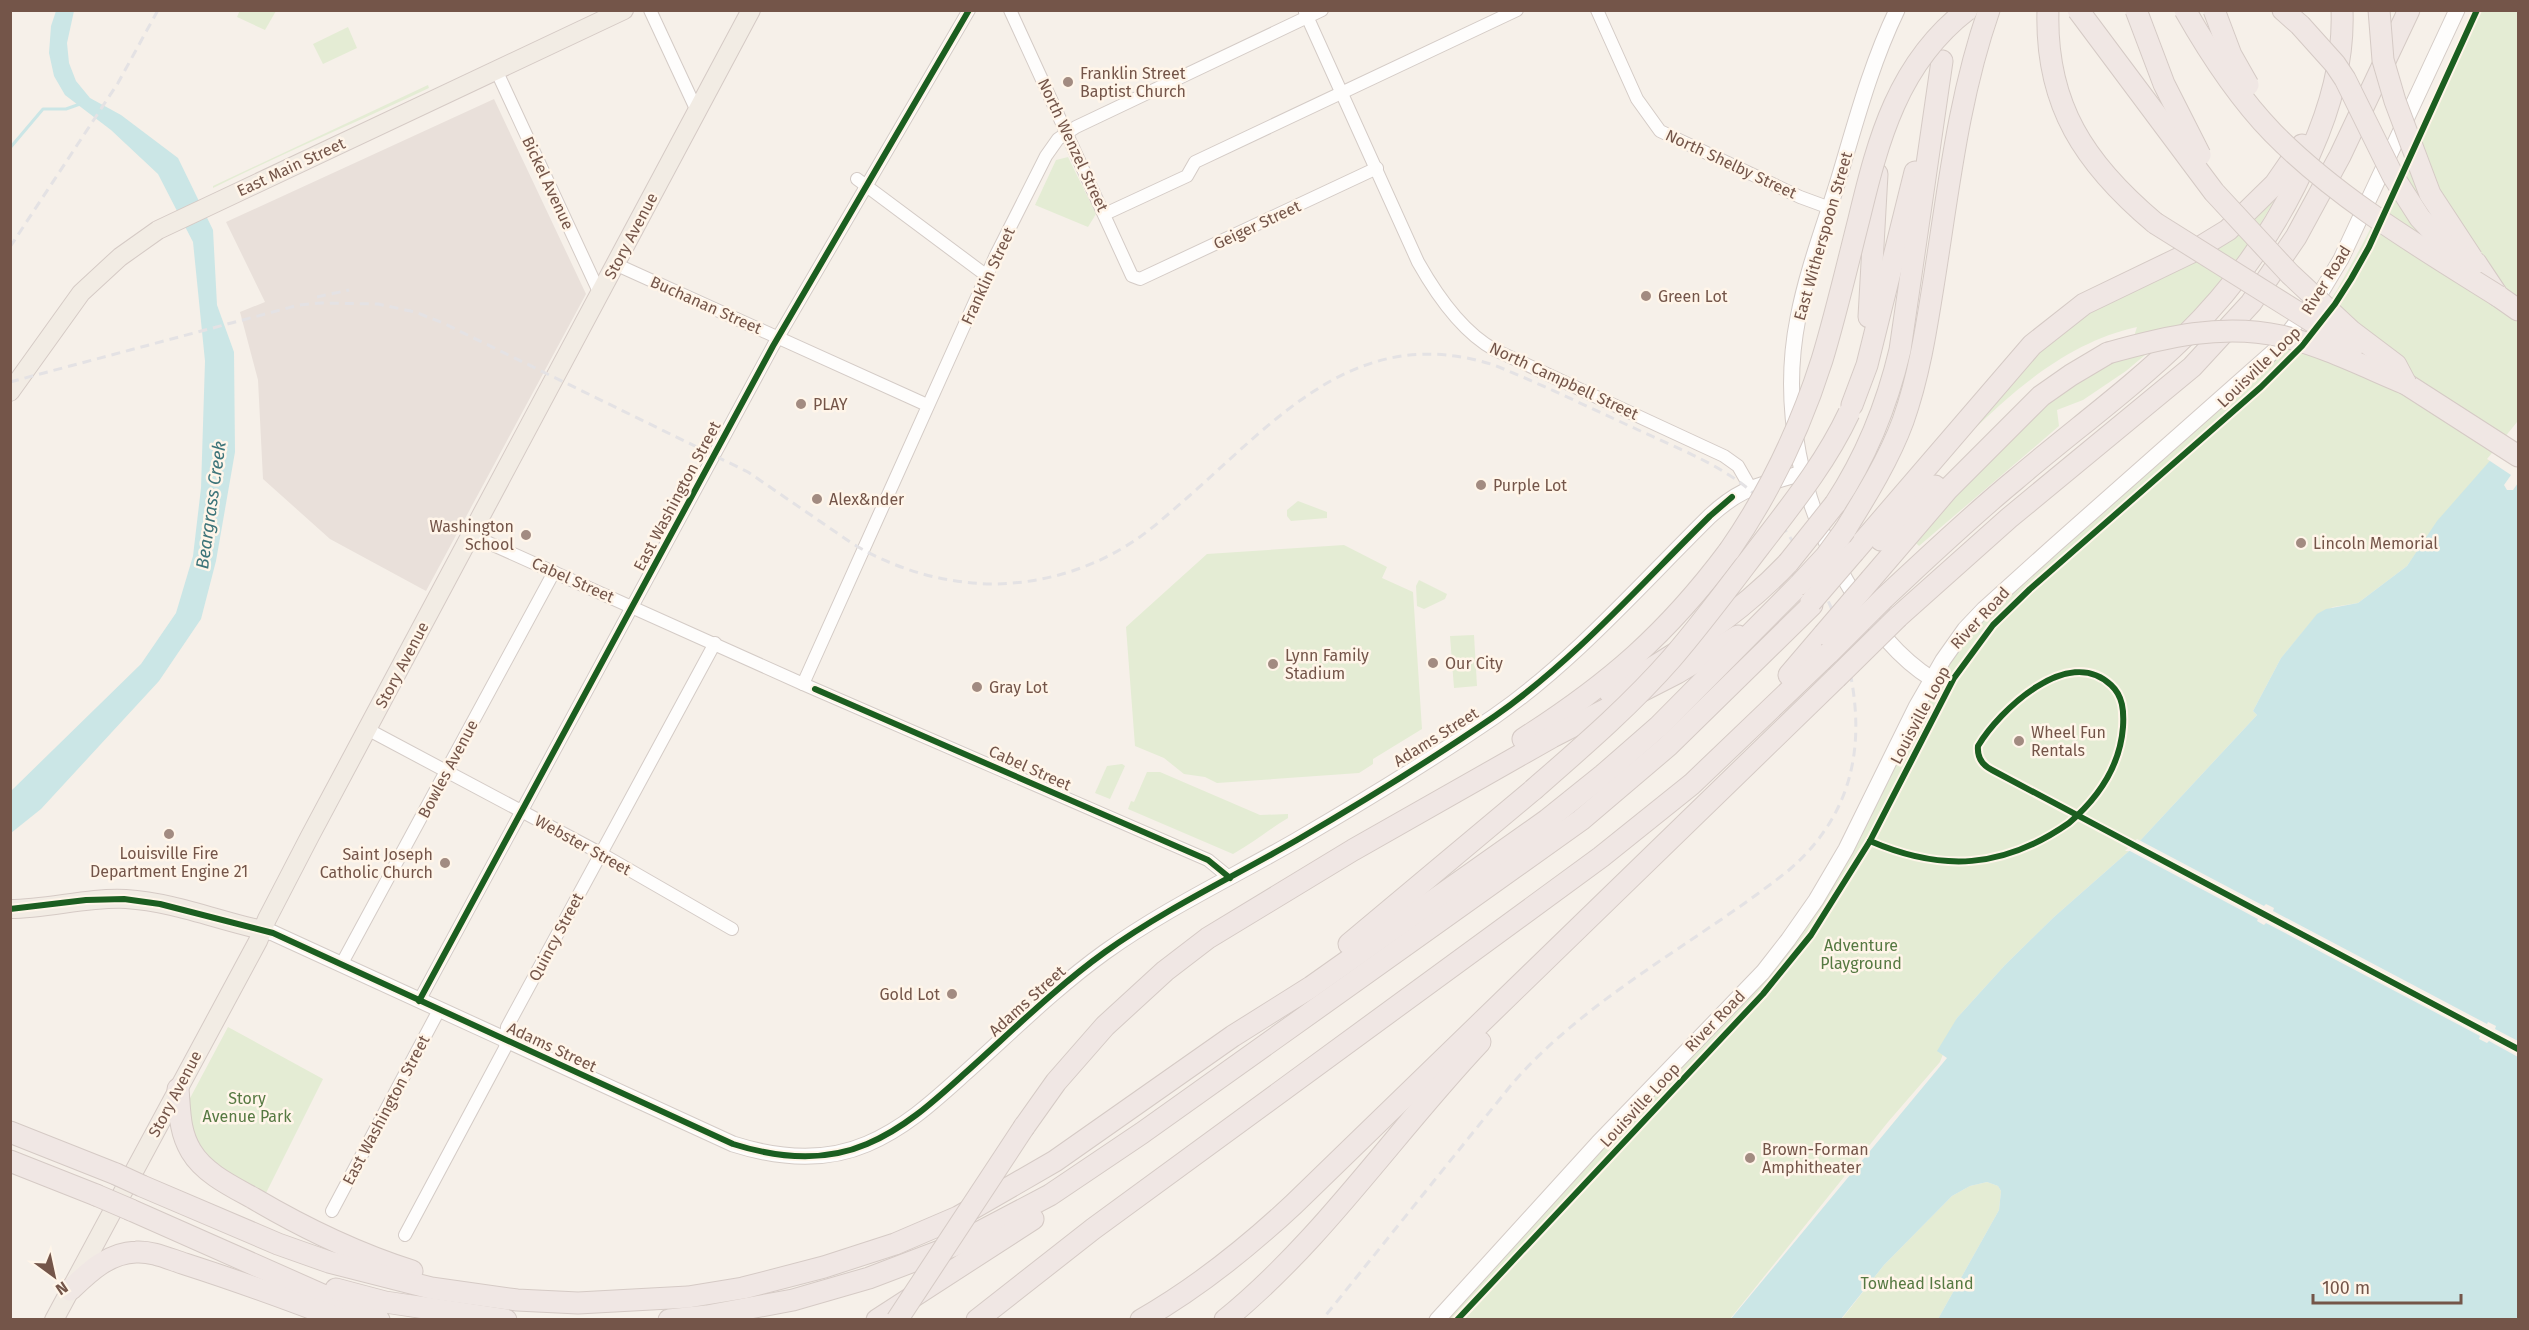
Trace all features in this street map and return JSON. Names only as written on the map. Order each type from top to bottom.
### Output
[{"type":"highway","points":[[1233,1036],[1387,914],[1533,790],[1620,712],[1678,651],[1816,473],[1836,441],[1867,365],[1942,61],[1952,10]]},
{"type":"highway","points":[[1353,850],[1564,713],[1628,664],[1691,601],[1729,551],[1765,495],[1785,458],[1813,389],[1832,324],[1877,146],[1890,115],[1905,83],[1924,52],[1967,10]]},
{"type":"highway","points":[[897,1320],[1024,1127],[1056,1083],[1094,1038],[1165,972],[1227,926],[1353,850],[1552,737],[1677,673],[1764,621],[1805,602],[1826,556],[1871,487],[1902,423],[1918,371],[1930,316],[1960,109],[1989,10]]},
{"type":"highway","points":[[2048,10],[2047,35],[2053,77],[2064,112],[2095,165],[2126,199],[2155,223],[2331,332],[2406,384],[2518,456]]},
{"type":"highway","points":[[2079,10],[2208,184],[2259,242],[2351,331],[2396,365],[2406,384]]},
{"type":"highway","points":[[2136,10],[2164,84],[2188,134],[2215,180],[2259,242]]},
{"type":"highway","points":[[2186,10],[2205,44],[2249,105],[2274,134],[2367,212],[2518,310]]},
{"type":"highway","points":[[2214,10],[2231,56],[2252,92],[2302,158]]},
{"type":"highway","points":[[2283,10],[2300,25],[2340,72],[2353,93],[2393,176],[2420,218],[2449,249],[2476,263]]},
{"type":"highway","points":[[1857,556],[2019,359],[2049,330],[2084,304],[2211,241],[2240,220],[2275,184],[2302,144],[2322,98],[2334,47],[2336,10]]},
{"type":"highway","points":[[977,1320],[1101,1222],[1601,857],[1717,750],[1826,644],[1884,598],[1988,502],[2166,354],[2204,316],[2246,266],[2291,193],[2330,103],[2341,49],[2342,10]]},
{"type":"highway","points":[[2379,10],[2381,48],[2390,85],[2430,194],[2442,216],[2498,296]]},
{"type":"highway","points":[[1141,1320],[1212,1274],[1268,1228],[1601,904],[1706,806],[1898,617],[2009,518],[2192,368],[2251,303],[2296,237],[2340,156],[2409,10]]},
{"type":"highway","points":[[1497,756],[1629,682],[1712,630],[1755,596],[1788,563],[1835,504],[1869,442],[1895,373],[1908,307],[1942,61]]},
{"type":"highway","points":[[1850,409],[1866,339],[1878,168],[1890,115]]},
{"type":"highway","points":[[669,1320],[707,1316],[793,1300],[869,1278],[944,1250],[991,1228],[1050,1195],[1208,1086],[1603,803],[1668,746],[1805,602],[2029,397],[2067,372],[2108,353],[2169,336],[2209,331],[2280,336],[2316,347],[2406,384]]},
{"type":"highway","points":[[1826,644],[1871,579],[1956,481],[2041,396],[2108,353]]},
{"type":"highway","points":[[10,1132],[312,1257],[364,1272],[451,1292],[517,1300],[609,1302],[688,1297],[743,1288],[824,1267],[896,1244],[974,1209],[1084,1141],[1233,1036],[1311,987],[1576,798],[1658,727],[1764,621]]},
{"type":"highway","points":[[1225,1320],[1262,1288],[1305,1245],[1465,1057],[1706,806]]},
{"type":"highway","points":[[877,1320],[1095,1179],[1150,1139],[1208,1086]]},
{"type":"highway","points":[[178,1089],[181,1126],[185,1140],[198,1161],[208,1170],[302,1227],[389,1264],[469,1284],[533,1292],[603,1294],[680,1289],[748,1279],[766,1281]]},
{"type":"highway","points":[[10,1161],[131,1210],[379,1320]]},
{"type":"highway","points":[[70,1290],[95,1267],[120,1254],[137,1252],[153,1254],[214,1272],[342,1320]]},
{"type":"highway","points":[[187,1264],[301,1320]]},
{"type":"highway","points":[[277,1275],[310,1280],[385,1302],[506,1320]]},
{"type":"main road","name":"Story Avenue","points":[[54,1320],[751,10]]},
{"type":"main road","name":"East Main Street","points":[[10,392],[76,300],[96,277],[142,240],[175,221],[623,11]]},
{"type":"main road","points":[[10,909],[86,900],[127,899],[160,904],[262,930]]},
{"type":"street","points":[[650,10],[697,111]]},
{"type":"street","name":"East Washington Street","points":[[419,1001],[779,338],[861,182],[969,10]]},
{"type":"street","name":"North Wenzel Street","points":[[1010,10],[1132,276],[1136,279]]},
{"type":"street","name":"Franklin Street","points":[[802,684],[987,276],[1046,156],[1058,139],[1306,14],[1322,10]]},
{"type":"street","points":[[1105,214],[1187,176],[1195,162],[1517,10]]},
{"type":"street","name":"North Shelby Street","points":[[1597,10],[1637,99],[1660,131],[1800,197],[1830,207]]},
{"type":"street","name":"East Witherspoon Street","points":[[1898,10],[1869,81],[1805,288],[1793,351],[1792,409],[1801,473],[1818,524],[1834,560],[1857,601],[1882,635],[1915,669],[1932,679]]},
{"type":"street","name":"River Road","points":[[1437,1320],[1598,1143],[1763,972],[1788,940],[1816,900],[1846,849],[1932,679],[1950,649],[1984,609],[2248,376],[2296,325],[2323,289],[2341,259],[2457,10]]},
{"type":"street","name":"North Campbell Street","points":[[1306,14],[1426,275],[1466,328],[1479,340],[1499,352],[1724,456],[1738,466],[1750,487]]},
{"type":"street","name":"Bickel Avenue","points":[[497,72],[600,294]]},
{"type":"street","name":"Geiger Street","points":[[1136,279],[1148,276],[1377,168]]},
{"type":"street","points":[[861,182],[987,276]]},
{"type":"street","name":"Buchanan Street","points":[[615,264],[927,405]]},
{"type":"street","name":"Adams Street","points":[[262,930],[273,933],[732,1144],[760,1153],[787,1156],[838,1153],[872,1142],[910,1120],[1089,964],[1138,930],[1309,833],[1472,731],[1514,702],[1573,651],[1732,497],[1750,487],[1801,473]]},
{"type":"street","name":"Cabel Street","points":[[471,536],[633,606],[802,684],[1208,861],[1230,878]]},
{"type":"street","name":"Bowles Avenue","points":[[341,965],[554,572]]},
{"type":"street","name":"Quincy Street","points":[[405,1235],[505,1048],[507,1027],[715,643]]},
{"type":"street","name":"Webster Street","points":[[368,729],[600,854],[732,929]]},
{"type":"street","name":"East Washington Street","points":[[332,1211],[439,1010]]},
{"type":"shaded area","points":[[494,99],[586,294],[426,591],[330,539],[263,479],[258,380],[240,312],[265,302],[226,222]]},
{"type":"green space","points":[[240,10],[276,11],[265,30],[237,17]]},
{"type":"green space","name":"Adventure Playground","points":[[2474,11],[2518,11],[2518,424],[2509,439],[2429,534],[2407,566],[2358,603],[2333,607],[2317,615],[2281,658],[2253,711],[2257,715],[2137,844],[2054,917],[2005,965],[1957,1018],[1940,1062],[1888,1122],[1730,1319],[1433,1320],[1788,940],[1932,679],[1984,609],[2248,376],[2304,338],[2337,290],[2362,245],[2402,167]]},
{"type":"green space","points":[[348,27],[357,48],[323,64],[313,44]]},
{"type":"green space","points":[[428,85],[429,88],[213,188],[213,186]]},
{"type":"green space","points":[[1068,157],[1096,214],[1088,227],[1035,205],[1056,160]]},
{"type":"green space","points":[[2276,197],[2241,258],[2195,313],[2126,371],[2083,400],[2057,410],[2059,426],[1919,546],[1916,543],[2007,433],[2099,367],[2127,358],[2137,327],[2112,334],[2066,355],[2005,400],[1968,435],[2015,374],[2074,321]]},
{"type":"green space","points":[[1298,501],[1327,512],[1327,518],[1291,521],[1287,516],[1287,510]]},
{"type":"green space","name":"Lynn Family Stadium","points":[[1344,545],[1387,567],[1382,578],[1413,592],[1422,729],[1373,759],[1373,764],[1359,773],[1217,783],[1205,777],[1184,774],[1164,758],[1135,746],[1126,627],[1207,554]]},
{"type":"green space","points":[[1419,580],[1447,594],[1445,599],[1424,609],[1417,606],[1416,586]]},
{"type":"green space","points":[[1474,635],[1477,686],[1454,688],[1450,636]]},
{"type":"green space","points":[[1122,764],[1125,766],[1110,799],[1095,793],[1107,766]]},
{"type":"green space","points":[[1147,772],[1160,772],[1260,815],[1288,814],[1288,818],[1233,854],[1128,809],[1131,801],[1134,802]]},
{"type":"green space","name":"Story Avenue Park","points":[[228,1027],[323,1079],[265,1195],[200,1155],[186,1127],[188,1102]]},
{"type":"green space","name":"Towhead Island","points":[[1987,1182],[1998,1186],[2001,1191],[1999,1210],[1938,1319],[1841,1320],[1884,1265],[1952,1196],[1970,1186]]},
{"type":"water","name":"Beargrass Creek","points":[[56,11],[74,11],[67,43],[69,63],[76,81],[90,98],[121,115],[178,158],[213,230],[217,305],[234,352],[235,452],[216,561],[201,619],[159,681],[41,809],[11,833],[11,791],[141,664],[176,613],[193,556],[201,488],[205,361],[193,242],[158,174],[111,130],[65,95],[54,76],[49,53],[51,26]]},
{"type":"water","points":[[2518,424],[2518,1319],[1938,1319],[1999,1210],[2001,1191],[1998,1186],[1987,1182],[1970,1186],[1952,1196],[1884,1265],[1841,1319],[1730,1320],[1947,1058],[1937,1051],[1957,1018],[2005,965],[2054,917],[2137,844],[2257,715],[2253,711],[2281,658],[2317,614],[2326,609],[2358,603],[2407,566],[2437,521],[2509,439]]},
{"type":"pier","points":[[2517,422],[2518,483],[2513,490],[2507,490],[2504,485],[2511,475],[2487,459]]},
{"type":"pier","points":[[2137,839],[2264,906],[2266,904],[2274,908],[2273,911],[2487,1024],[2488,1022],[2496,1026],[2495,1029],[2518,1041],[2518,1057],[2489,1041],[2487,1043],[2479,1039],[2480,1036],[2266,923],[2264,925],[2257,921],[2258,919],[2130,851],[2125,851]]},
{"type":"waterway","points":[[10,148],[43,109],[66,109],[80,104]]},
{"type":"railway","points":[[10,247],[118,83],[158,10]]},
{"type":"railway","points":[[317,297],[349,290]]},
{"type":"railway","points":[[10,382],[299,305],[378,304],[415,312],[443,323],[748,472],[853,544],[885,561],[919,573],[973,583],[991,584],[1042,579],[1075,570],[1106,557],[1156,524],[1256,436],[1290,408],[1325,384],[1362,366],[1402,356],[1446,355],[1494,365],[1692,454],[1720,469],[1746,487],[1774,515],[1789,536],[1828,601],[1844,648],[1852,683],[1856,717],[1854,750],[1848,782],[1835,813],[1816,842],[1789,870],[1609,997],[1542,1053],[1512,1084],[1322,1320]]},
{"type":"cycle path","points":[[419,1001],[773,346],[969,10]]},
{"type":"cycle path","name":"Louisville Loop","points":[[1457,1320],[1763,994],[1811,935],[1870,841],[1954,678],[1993,625],[2030,589],[2261,387],[2302,346],[2335,304],[2369,247],[2477,10]]},
{"type":"cycle path","points":[[10,909],[86,900],[124,899],[160,904],[273,933],[733,1144],[783,1155],[834,1154],[881,1138],[918,1113],[1068,980],[1128,936],[1347,810],[1495,716],[1553,671],[1732,497]]},
{"type":"cycle path","points":[[1870,841],[1922,858],[1972,861],[2020,850],[2069,823],[2080,813],[2089,803],[2106,780],[2121,741],[2123,715],[2120,699],[2111,685],[2094,674],[2075,672],[2056,677],[2036,687],[2018,701],[2002,716],[1978,746],[1979,757],[1985,766],[1992,770],[2518,1049]]},
{"type":"cycle path","points":[[815,689],[1208,860],[1230,878]]},
{"type":"place","name":"Franklin Street Baptist Church","points":[[1068,82]]},
{"type":"place","name":"Green Lot","points":[[1646,296]]},
{"type":"place","name":"PLAY","points":[[801,404]]},
{"type":"place","name":"Purple Lot","points":[[1481,485]]},
{"type":"place","name":"Alex&nder","points":[[817,499]]},
{"type":"place","name":"Washington School","points":[[526,535]]},
{"type":"place","name":"Lincoln Memorial","points":[[2301,543]]},
{"type":"place","name":"Our City","points":[[1433,663]]},
{"type":"place","name":"Lynn Family Stadium","points":[[1273,664]]},
{"type":"place","name":"Gray Lot","points":[[977,687]]},
{"type":"place","name":"Wheel Fun Rentals","points":[[2019,741]]},
{"type":"place","name":"Louisville Fire Department Engine 21","points":[[169,834]]},
{"type":"place","name":"Saint Joseph Catholic Church","points":[[445,863]]},
{"type":"place","name":"Gold Lot","points":[[952,994]]},
{"type":"place","name":"Brown-Forman Amphitheater","points":[[1750,1158]]}]
